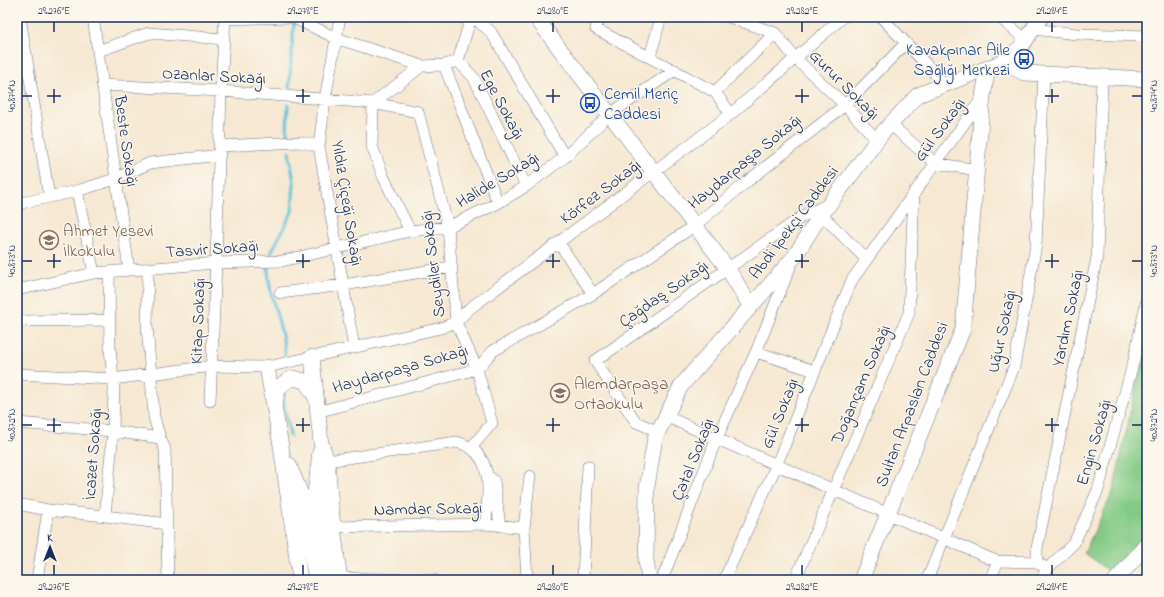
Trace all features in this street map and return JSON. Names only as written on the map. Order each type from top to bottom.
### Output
[{"type":"street","points":[[20,17],[49,197]]},
{"type":"street","name":"Beste Sokağı","points":[[93,17],[129,270]]},
{"type":"street","points":[[225,18],[292,17],[336,38],[422,66],[444,65],[458,62],[472,17],[491,32],[565,157]]},
{"type":"street","name":"Yıldız Çiçeği Sokağı","points":[[340,17],[325,99],[319,146],[354,348]]},
{"type":"street","points":[[599,17],[596,29],[715,92],[731,114]]},
{"type":"street","points":[[650,57],[661,17]]},
{"type":"street","points":[[715,92],[775,33],[729,17]]},
{"type":"street","name":"Körfez Sokağı","points":[[212,366],[267,367],[441,328],[456,322],[469,309],[731,114],[843,17]]},
{"type":"street","points":[[881,17],[946,85]]},
{"type":"street","points":[[999,17],[1034,29],[1077,34],[1147,36]]},
{"type":"street","name":"Kitap Sokağı","points":[[210,401],[225,18]]},
{"type":"street","points":[[539,19],[728,270],[750,305]]},
{"type":"street","name":"Abdi İpekçi Caddesi","points":[[649,580],[646,560],[647,487],[657,431],[681,386],[750,305],[773,283],[890,124],[918,96],[1003,62],[1022,46],[1034,29]]},
{"type":"street","points":[[98,51],[149,33],[224,39]]},
{"type":"street","name":"Gurur Sokağı","points":[[775,33],[795,58],[845,105],[878,140]]},
{"type":"street","name":"Haydarpaşa Sokağı","points":[[317,404],[477,369],[493,351],[593,294],[694,226],[748,181],[845,105],[906,43]]},
{"type":"street","name":"Ege Sokağı","points":[[458,62],[474,78],[526,186]]},
{"type":"street","points":[[1003,62],[1024,73],[1147,79]]},
{"type":"street","points":[[444,65],[498,203]]},
{"type":"street","points":[[410,231],[383,176],[372,146],[373,103],[422,66]]},
{"type":"street","name":"Sultan Arpaslan Caddesi","points":[[861,580],[889,515],[963,329],[983,96],[988,68]]},
{"type":"street","name":"Halide Sokağı","points":[[337,247],[410,231],[448,227],[498,203],[526,186],[565,157],[610,114],[675,70]]},
{"type":"street","name":"Uğur Sokağı","points":[[927,580],[1014,367],[1036,244],[1044,74]]},
{"type":"street","name":"Yardım Sokağı","points":[[1037,562],[1037,548],[1097,257],[1102,76]]},
{"type":"street","name":"Ozanlar Sokağı","points":[[102,85],[221,91],[325,99]]},
{"type":"street","name":"Gül Sokağı","points":[[724,580],[776,466],[852,280],[983,96]]},
{"type":"street","name":"Seydiler Sokağı","points":[[325,99],[373,103],[418,112],[448,227],[456,322],[477,369],[492,423],[471,448]]},
{"type":"street","points":[[890,124],[935,163],[976,170]]},
{"type":"street","points":[[17,204],[77,191],[115,179],[150,162],[220,151],[300,142],[319,146]]},
{"type":"street","points":[[77,191],[94,273]]},
{"type":"street","name":"Doğançam Sokağı","points":[[795,580],[909,313],[914,192]]},
{"type":"street","name":"Çağdaş Sokağı","points":[[657,431],[636,422],[596,361],[728,270],[802,216],[831,203]]},
{"type":"street","points":[[822,215],[866,259]]},
{"type":"street","points":[[559,243],[593,294]]},
{"type":"street","name":"Tasvir Sokağı","points":[[17,290],[94,273],[216,263],[282,261],[337,247]]},
{"type":"street","name":"Çatal Sokağı","points":[[662,580],[716,440],[756,352],[794,256]]},
{"type":"street","points":[[280,293],[344,285],[451,266]]},
{"type":"street","points":[[148,269],[147,325],[154,417],[165,449],[168,580]]},
{"type":"street","name":"İcazet Sokağı","points":[[17,504],[48,510],[105,516],[113,431],[113,379],[110,349],[109,272]]},
{"type":"street","name":"Engin Sokağı","points":[[1041,580],[1047,569],[1074,543],[1098,490],[1134,360],[1147,298]]},
{"type":"street","points":[[17,321],[110,320]]},
{"type":"street","points":[[756,352],[815,371]]},
{"type":"street","name":"Haydarpaşa Sokağı","points":[[312,357],[321,443],[327,461],[336,579]]},
{"type":"street","points":[[17,374],[113,379],[212,366]]},
{"type":"street","points":[[267,367],[281,446],[300,580]]},
{"type":"street","points":[[274,406],[277,390],[280,385],[293,378],[299,378],[305,381],[317,404]]},
{"type":"street","points":[[665,416],[716,440],[998,561],[1037,562],[1047,569]]},
{"type":"street","points":[[17,423],[113,431],[160,438]]},
{"type":"street","points":[[327,461],[457,442],[471,448],[482,459],[488,476],[486,524]]},
{"type":"street","points":[[321,443],[315,494],[336,579],[434,580]]},
{"type":"street","points":[[281,446],[301,494],[316,580]]},
{"type":"street","points":[[583,580],[588,466]]},
{"type":"street","points":[[488,476],[494,481],[500,526]]},
{"type":"street","points":[[527,580],[524,528],[530,476]]},
{"type":"street","points":[[37,580],[48,510]]},
{"type":"street","points":[[105,516],[167,524]]},
{"type":"street","name":"Namdar Sokağı","points":[[333,527],[486,524],[524,528]]},
{"type":"street","points":[[1116,580],[1147,544]]},
{"type":"street","points":[[990,580],[998,561]]},
{"type":"green space","points":[[1147,336],[1147,533],[1114,575],[1084,553],[1113,492]]},
{"type":"waterway","points":[[289,88],[294,22]]},
{"type":"waterway","points":[[287,135],[288,105]]},
{"type":"waterway","points":[[271,253],[292,212],[294,183],[289,151]]},
{"type":"waterway","points":[[268,264],[268,276],[272,298],[284,343],[285,355]]},
{"type":"waterway","points":[[285,393],[285,409],[290,436]]},
{"type":"place","name":"Kavakpınar Aile Sağlığı Merkezi","points":[[1024,59]]},
{"type":"place","name":"Cemil Meriç Caddesi","points":[[590,103]]},
{"type":"place","name":"Ahmet Yesevi İlkokulu","points":[[49,240]]},
{"type":"place","name":"Alemdarpaşa Ortaokulu","points":[[560,393]]}]
